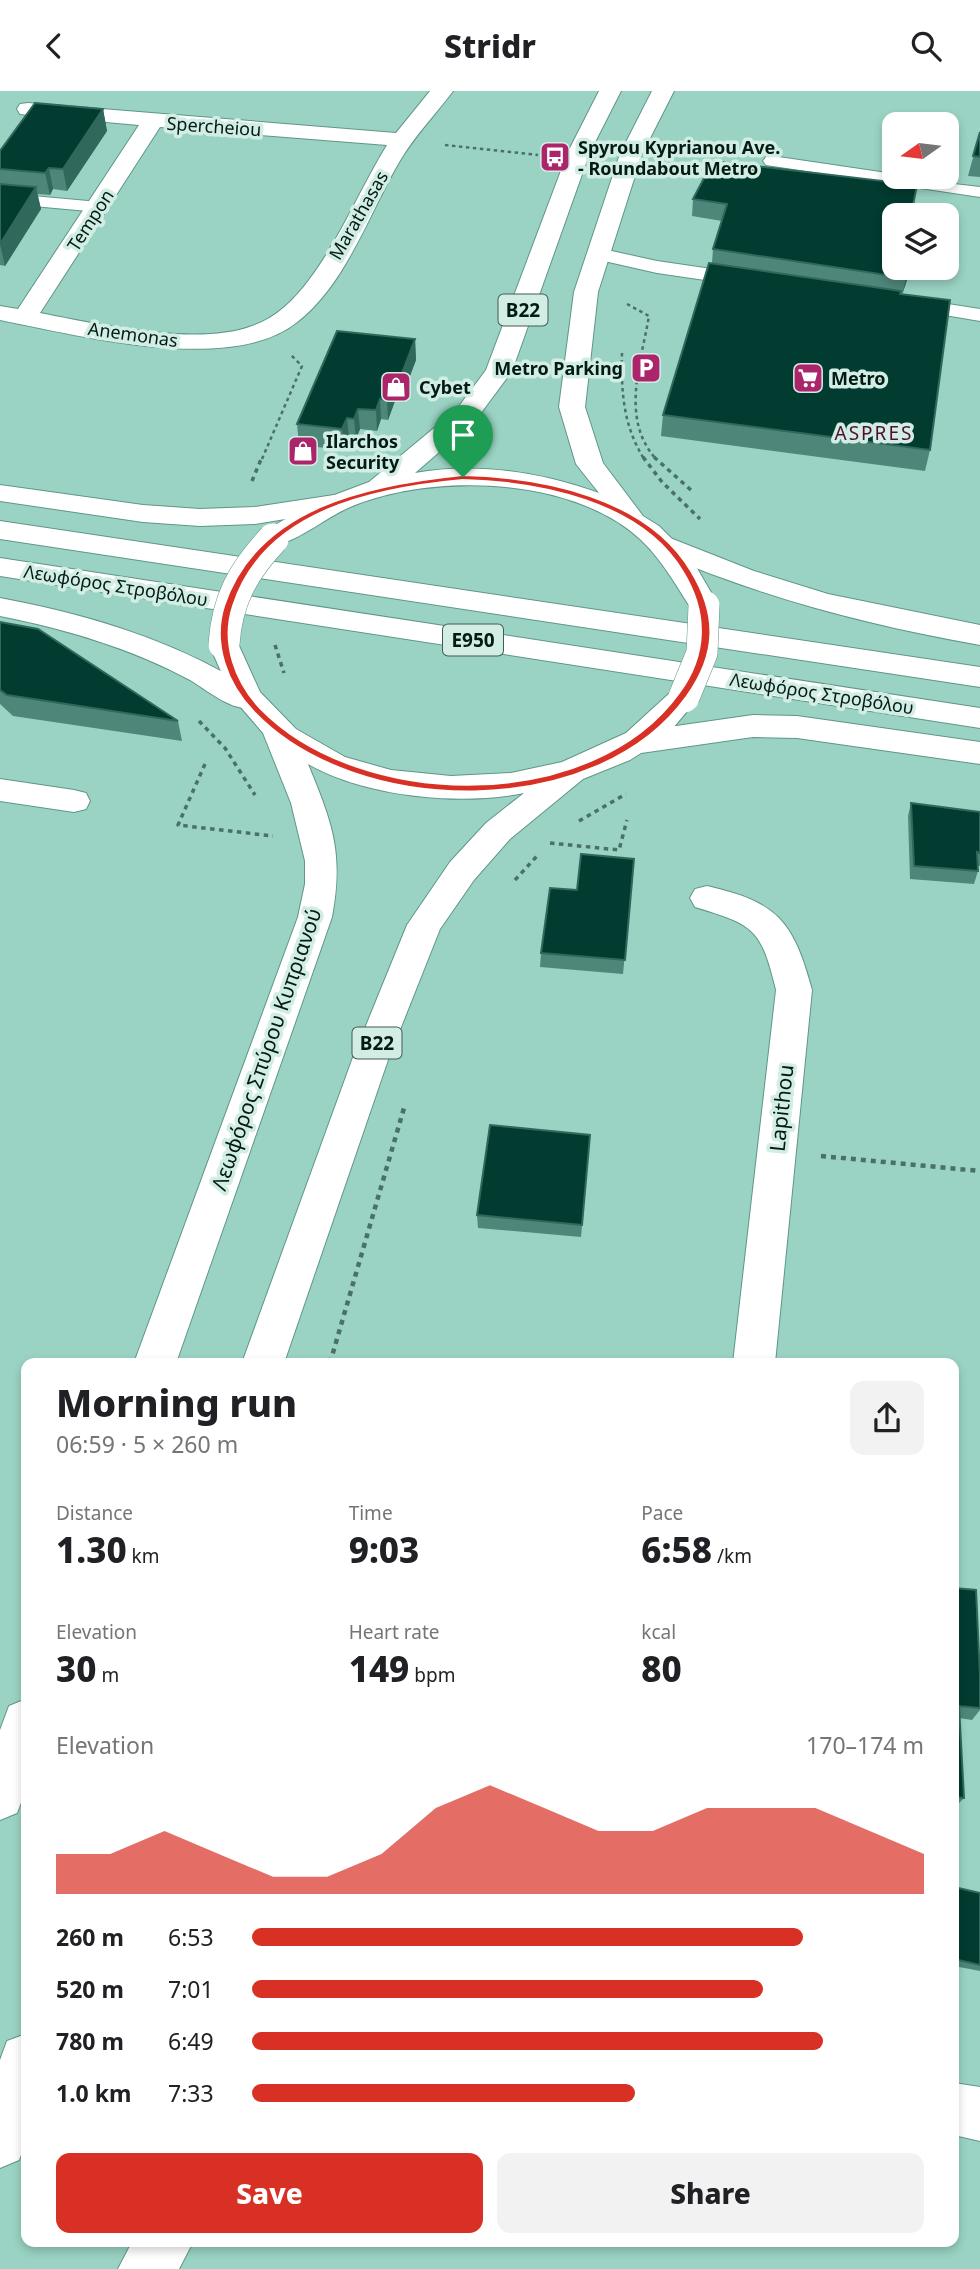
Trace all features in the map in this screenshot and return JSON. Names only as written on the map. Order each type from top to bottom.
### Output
[{"type":"main road","name":"Marathasas","points":[[266,331],[300,305],[323,276],[401,140],[442,91]]},
{"type":"main road","name":"B22","points":[[377,488],[422,455],[466,415],[499,371],[577,159],[610,91]]},
{"type":"main road","points":[[636,522],[590,464],[572,407],[586,292],[631,153],[663,91]]},
{"type":"main road","name":"Spercheiou","points":[[28,109],[152,122],[401,140]]},
{"type":"main road","name":"Tempon","points":[[26,317],[152,122]]},
{"type":"main road","name":"Anemonas","points":[[0,313],[176,342],[218,341],[266,331]]},
{"type":"main road","points":[[463,477],[525,482],[584,497],[636,522],[665,545],[683,564],[704,606],[705,652],[697,675],[684,697],[666,718],[634,743],[571,772],[505,786],[427,786],[353,771],[320,758],[278,731],[247,700],[231,672],[224,644],[225,615],[234,588],[251,562],[274,539],[302,519],[334,503],[377,488],[463,477]]},
{"type":"main road","points":[[0,493],[146,514],[190,517],[262,515],[334,503]]},
{"type":"main road","name":"Λεωφόρος Στροβόλου","points":[[0,530],[980,677]]},
{"type":"main road","points":[[665,545],[759,585],[835,608],[980,635]]},
{"type":"main road","name":"Λεωφόρος Στροβόλου","points":[[0,567],[980,718]]},
{"type":"main road","points":[[0,607],[83,627],[142,647],[179,662],[247,700]]},
{"type":"main road","points":[[634,743],[753,726],[797,727],[980,753]]},
{"type":"main road","name":"Λεωφόρος Σπύρου Κυπριανού","points":[[157,1358],[315,917],[323,878],[317,843],[302,789],[278,731]]},
{"type":"main road","name":"B22","points":[[265,1358],[370,1060],[424,925],[462,871],[499,831],[571,772]]},
{"type":"main road","points":[[0,790],[74,801]]},
{"type":"main road","name":"Lapithou","points":[[706,898],[746,908],[768,927],[786,956],[794,990],[755,1358]]},
{"type":"main road","points":[[0,1796],[21,1737]]},
{"type":"main road","points":[[0,2141],[21,2076]]},
{"type":"main road","points":[[959,2110],[980,2114]]},
{"type":"main road","points":[[146,2269],[161,2247]]},
{"type":"lane","points":[[772,161],[980,192]]},
{"type":"lane","points":[[0,198],[99,207]]},
{"type":"lane","points":[[598,254],[657,267],[763,282]]},
{"type":"lane","points":[[891,301],[980,315]]},
{"type":"path","points":[[401,140],[577,159]]},
{"type":"path","points":[[626,313],[627,303],[649,316],[638,396],[638,432],[663,467],[692,491]]},
{"type":"path","points":[[251,483],[302,366],[266,331]]},
{"type":"path","points":[[622,347],[619,388],[623,418],[633,444],[666,490],[701,520]]},
{"type":"path","points":[[274,639],[287,680]]},
{"type":"path","points":[[190,712],[225,748],[261,804]]},
{"type":"path","points":[[205,764],[178,825],[273,836]]},
{"type":"path","points":[[574,825],[636,790]]},
{"type":"path","points":[[514,880],[551,841],[619,850],[627,820]]},
{"type":"path","points":[[271,826],[275,844]]},
{"type":"path","points":[[331,1358],[407,1096]]},
{"type":"path","points":[[777,1151],[980,1171]]},
{"type":"building","points":[[35,103],[103,109],[63,169],[49,168],[45,173],[0,169],[0,151]]},
{"type":"building","points":[[980,132],[980,157],[973,156]]},
{"type":"building","points":[[713,161],[882,181],[882,189],[916,189],[913,203],[882,203],[882,274],[713,249],[727,204],[693,199]]},
{"type":"building","points":[[0,184],[36,187],[0,244]]},
{"type":"building","name":"Metro","points":[[709,263],[950,300],[930,450],[663,415]]},
{"type":"building","points":[[337,331],[415,339],[399,381],[394,381],[387,400],[380,399],[376,410],[358,409],[354,419],[347,418],[342,429],[297,424]]},
{"type":"building","points":[[0,622],[38,629],[178,721],[7,695],[0,690]]},
{"type":"building","points":[[911,803],[980,812],[978,871],[914,866]]},
{"type":"building","points":[[581,854],[634,859],[625,960],[541,953],[550,888],[577,890]]},
{"type":"building","points":[[490,1125],[590,1135],[582,1225],[477,1215]]},
{"type":"building","points":[[959,1588],[976,1590],[980,1708],[959,1706]]},
{"type":"building","points":[[959,1706],[964,1798],[959,1798]]},
{"type":"building","points":[[959,1888],[980,1893],[980,1965],[959,1960]]},
{"type":"place","name":"Spyrou Kyprianou Ave. - Roundabout Metro","points":[[555,157]]},
{"type":"place","name":"Metro Parking","points":[[646,368]]},
{"type":"place","name":"Metro","points":[[808,378]]},
{"type":"place","name":"Cybet","points":[[396,387]]},
{"type":"place","name":"Ilarchos Security","points":[[303,451]]},
{"type":"district","name":"ASPRES","points":[[874,433]]},
{"type":"route","points":[[463,477],[525,482],[584,497],[636,522],[652,533],[683,564],[704,606],[705,652],[697,675],[684,697],[666,718],[622,751],[571,772],[542,780],[505,786],[427,786],[353,771],[320,758],[278,731],[247,700],[231,672],[224,644],[225,615],[234,588],[251,562],[274,539],[302,519],[334,503],[377,488],[463,477]]}]
